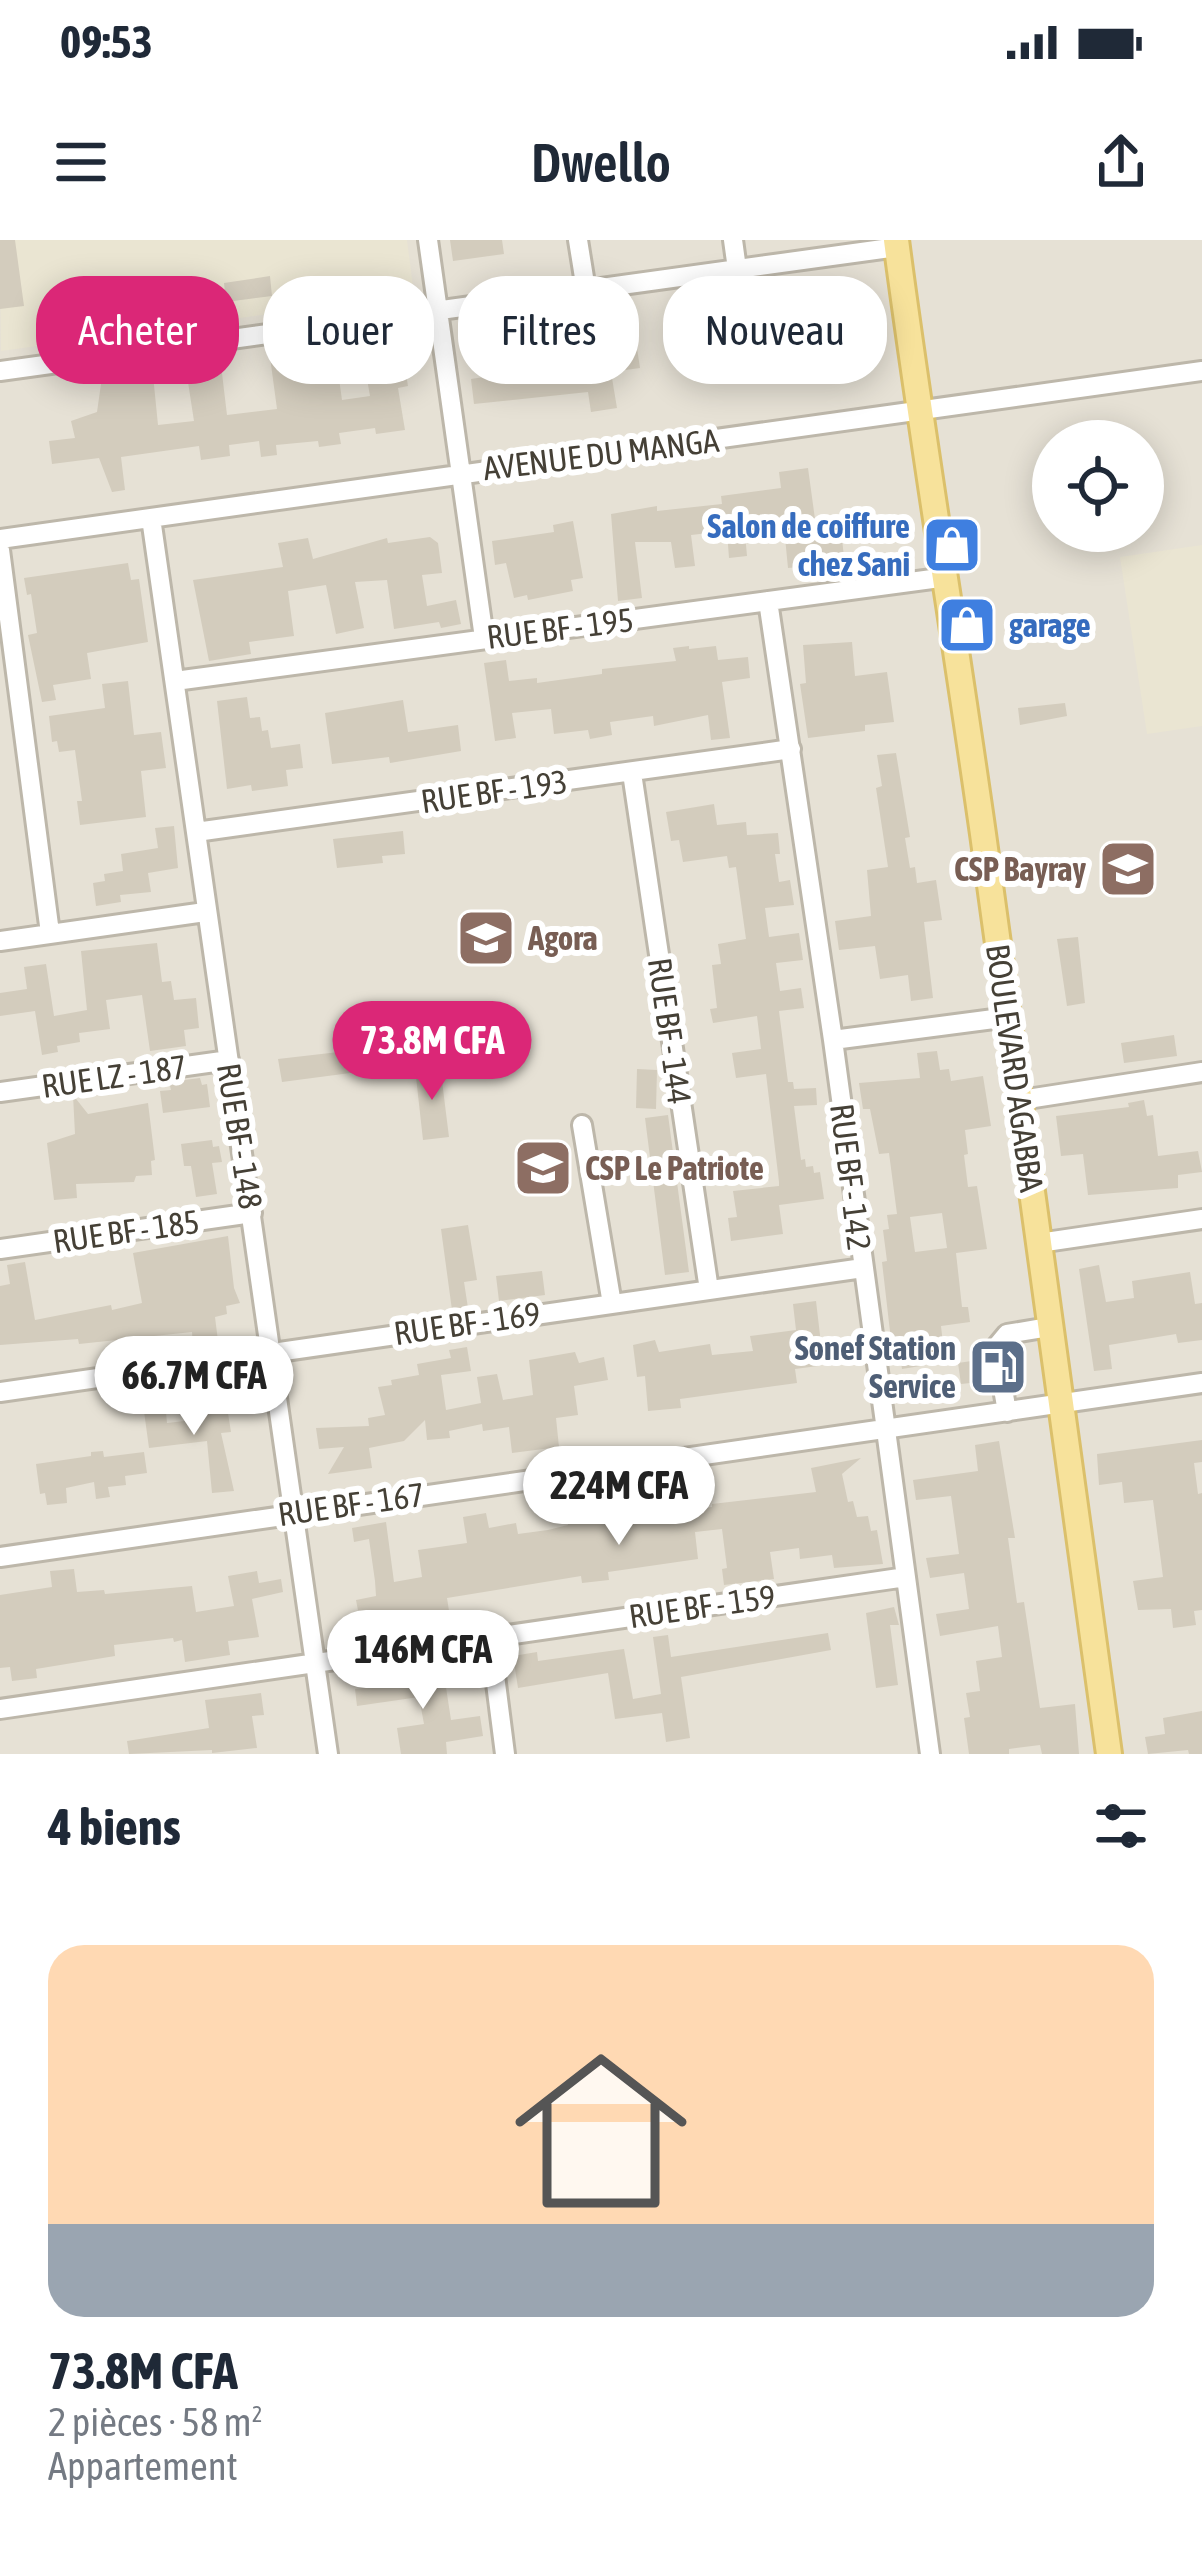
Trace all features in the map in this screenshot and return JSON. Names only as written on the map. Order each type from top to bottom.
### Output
[{"type":"main road","name":"BOULEVARD AGABBA","points":[[897,244],[1021,1100],[1109,1754]]},
{"type":"street","points":[[428,240],[484,638]]},
{"type":"street","points":[[578,240],[584,276]]},
{"type":"street","points":[[733,240],[737,269]]},
{"type":"street","points":[[639,283],[897,244]]},
{"type":"street","points":[[0,371],[458,308]]},
{"type":"street","name":"AVENUE DU MANGA","points":[[0,539],[1202,371]]},
{"type":"street","name":"RUE BF - 148","points":[[152,518],[328,1754]]},
{"type":"street","points":[[0,550],[50,933]]},
{"type":"street","name":"RUE BF - 195","points":[[175,681],[946,577]]},
{"type":"street","name":"RUE BF - 142","points":[[768,601],[833,1040],[929,1754]]},
{"type":"street","name":"RUE BF - 193","points":[[196,832],[791,749]]},
{"type":"street","name":"RUE BF - 144","points":[[632,772],[709,1290]]},
{"type":"street","points":[[0,940],[205,912]]},
{"type":"street","points":[[833,1040],[1009,1017]]},
{"type":"street","name":"RUE LZ - 187","points":[[0,1092],[229,1060]]},
{"type":"street","points":[[1021,1100],[1202,1072]]},
{"type":"street","points":[[582,1125],[611,1304]]},
{"type":"street","name":"RUE BF - 185","points":[[0,1249],[251,1213]]},
{"type":"street","points":[[1039,1243],[1202,1219]]},
{"type":"street","name":"RUE BF - 169","points":[[0,1392],[863,1268]]},
{"type":"street","points":[[997,1346],[1007,1334],[1049,1328]]},
{"type":"street","points":[[1002,1383],[1007,1412]]},
{"type":"street","name":"RUE BF - 167","points":[[0,1557],[1202,1383]]},
{"type":"street","name":"RUE BF - 159","points":[[0,1709],[906,1577]]},
{"type":"street","points":[[490,1636],[505,1754]]},
{"type":"shaded area","points":[[0,240],[1202,240],[1202,1754],[0,1754]]},
{"type":"shaded area","points":[[0,240],[407,240],[412,276],[263,276],[263,315],[239,318],[239,276],[36,276],[36,346],[1,351]]},
{"type":"shaded area","points":[[1202,545],[1202,726],[1147,734],[1120,557]]},
{"type":"building","points":[[0,240],[15,240],[24,306],[0,309]]},
{"type":"building","points":[[450,240],[502,240],[504,254],[453,261]]},
{"type":"building","points":[[263,277],[263,297],[239,300],[239,281]]},
{"type":"building","points":[[101,384],[154,384],[158,425],[194,421],[188,384],[223,384],[227,415],[277,409],[274,384],[340,384],[342,400],[370,396],[368,384],[408,384],[398,388],[405,430],[339,433],[341,444],[276,445],[277,455],[261,457],[259,441],[229,445],[230,456],[201,460],[199,446],[121,457],[125,490],[112,492],[99,458],[52,464],[49,441],[75,438],[71,421],[97,412]]},
{"type":"building","points":[[472,384],[613,384],[617,408],[591,412],[588,392],[474,404]]},
{"type":"building","points":[[808,468],[818,541],[842,539],[844,557],[788,568],[783,517],[744,522],[747,556],[729,558],[727,531],[691,535],[695,566],[675,568],[671,542],[635,542],[642,598],[618,601],[611,514],[657,506],[657,511],[722,504],[721,496],[781,488],[779,472]]},
{"type":"building","points":[[573,521],[583,578],[571,580],[573,591],[528,600],[527,595],[514,598],[506,563],[495,565],[492,541],[554,532],[553,525]]},
{"type":"building","points":[[430,537],[438,543],[442,573],[422,575],[427,606],[456,600],[461,624],[441,628],[439,622],[394,629],[387,580],[355,582],[364,628],[336,634],[326,585],[288,591],[294,636],[249,642],[251,654],[209,661],[193,580],[283,567],[278,543],[308,538],[313,559],[387,538],[388,543]]},
{"type":"building","points":[[128,563],[131,580],[139,579],[148,642],[87,653],[91,679],[53,685],[56,700],[42,702],[28,635],[37,633],[24,578]]},
{"type":"building","points":[[852,642],[855,676],[887,672],[894,722],[808,738],[800,684],[806,683],[803,645]]},
{"type":"building","points":[[716,646],[718,660],[748,657],[750,678],[722,682],[730,738],[711,740],[708,715],[654,726],[653,716],[610,722],[612,735],[590,739],[588,730],[554,734],[551,709],[512,713],[516,738],[495,741],[484,663],[506,660],[509,681],[537,678],[537,683],[602,674],[602,669],[676,661],[673,648]]},
{"type":"building","points":[[128,681],[134,735],[161,732],[166,768],[141,771],[146,817],[80,825],[75,750],[59,752],[57,741],[52,742],[49,716],[105,708],[102,684]]},
{"type":"building","points":[[247,697],[250,718],[260,717],[271,748],[300,744],[303,768],[286,770],[288,786],[227,789],[217,701]]},
{"type":"building","points":[[403,700],[408,732],[458,725],[461,751],[390,763],[389,757],[332,764],[325,713]]},
{"type":"building","points":[[1065,703],[1067,716],[1020,725],[1018,708]]},
{"type":"building","points":[[896,753],[910,837],[905,838],[910,868],[915,867],[917,883],[936,880],[942,920],[924,922],[933,998],[911,1001],[908,975],[880,979],[875,946],[839,950],[835,921],[871,916],[867,870],[888,867],[876,788],[882,786],[877,755]]},
{"type":"building","points":[[714,804],[717,825],[746,822],[747,835],[778,833],[779,882],[790,880],[794,905],[765,908],[769,937],[799,933],[803,960],[776,963],[780,991],[801,988],[804,1008],[779,1011],[788,1082],[793,1082],[794,1089],[816,1088],[817,1105],[794,1106],[801,1160],[805,1159],[806,1167],[813,1166],[814,1173],[820,1172],[824,1199],[779,1205],[783,1234],[731,1241],[728,1218],[737,1217],[733,1191],[779,1186],[779,1182],[766,1074],[736,1078],[732,1053],[761,1049],[757,1016],[713,1023],[710,1009],[717,1008],[712,965],[721,964],[718,944],[746,939],[736,867],[729,868],[727,856],[683,862],[679,840],[671,841],[666,812]]},
{"type":"building","points":[[174,826],[178,868],[148,873],[151,892],[120,895],[121,902],[96,906],[93,883],[105,881],[104,874],[123,871],[121,854],[158,848],[155,828]]},
{"type":"building","points":[[403,831],[405,854],[382,856],[383,863],[337,868],[333,839]]},
{"type":"building","points":[[1078,937],[1085,1003],[1067,1006],[1057,939]]},
{"type":"building","points":[[157,943],[162,982],[171,981],[174,1000],[196,998],[199,1028],[184,1030],[186,1046],[150,1051],[142,995],[106,1000],[110,1029],[79,1033],[80,1042],[57,1046],[58,1052],[42,1055],[35,1011],[0,1016],[0,993],[27,989],[24,967],[46,964],[54,1016],[87,1010],[81,951]]},
{"type":"building","points":[[1174,1035],[1177,1056],[1124,1063],[1121,1043]]},
{"type":"building","points":[[356,1050],[358,1072],[282,1082],[278,1059]]},
{"type":"building","points":[[937,1051],[940,1070],[949,1069],[951,1081],[983,1076],[991,1126],[965,1130],[968,1154],[964,1155],[968,1187],[977,1186],[987,1249],[956,1253],[962,1307],[968,1307],[970,1322],[941,1326],[945,1362],[902,1369],[898,1340],[891,1340],[882,1262],[887,1261],[883,1230],[889,1229],[887,1215],[897,1214],[889,1153],[879,1154],[859,1083],[920,1078],[917,1053]],"holes":[[[942,1213],[947,1248],[915,1252],[910,1217]]]},
{"type":"building","points":[[440,1065],[449,1137],[423,1140],[415,1068]]},
{"type":"building","points":[[637,1069],[657,1070],[656,1109],[636,1108]]},
{"type":"building","points":[[200,1078],[202,1085],[207,1084],[210,1107],[163,1113],[160,1091],[171,1090],[169,1082]]},
{"type":"building","points":[[73,1095],[88,1114],[148,1103],[155,1160],[151,1161],[152,1175],[136,1176],[134,1182],[76,1184],[77,1198],[54,1200],[47,1143],[75,1134]]},
{"type":"building","points":[[1144,1100],[1147,1116],[1153,1115],[1158,1156],[1198,1151],[1202,1172],[1178,1175],[1178,1188],[1088,1195],[1083,1154],[1061,1156],[1056,1116],[1129,1107],[1128,1103]]},
{"type":"building","points":[[668,1115],[689,1272],[665,1275],[645,1118]]},
{"type":"building","points":[[212,1140],[213,1147],[219,1146],[222,1162],[212,1163],[217,1194],[196,1197],[191,1166],[184,1166],[181,1144]]},
{"type":"building","points":[[468,1225],[477,1280],[464,1282],[468,1308],[452,1310],[441,1229]]},
{"type":"building","points":[[228,1236],[240,1303],[226,1306],[227,1314],[215,1317],[218,1341],[193,1345],[192,1332],[79,1344],[78,1339],[0,1345],[0,1286],[10,1284],[7,1265],[25,1262],[35,1320],[111,1305],[112,1310],[142,1303],[133,1253]]},
{"type":"building","points":[[1099,1265],[1106,1302],[1134,1298],[1132,1281],[1190,1272],[1195,1304],[1202,1303],[1202,1340],[1178,1343],[1176,1334],[1109,1345],[1112,1369],[1094,1371],[1079,1269]]},
{"type":"building","points":[[542,1271],[545,1295],[499,1301],[496,1276]]},
{"type":"building","points":[[816,1301],[822,1352],[816,1353],[818,1366],[795,1369],[797,1383],[680,1399],[681,1408],[648,1411],[645,1376],[637,1377],[633,1345],[655,1340],[659,1352],[710,1344],[712,1355],[753,1351],[750,1336],[796,1330],[793,1304]]},
{"type":"building","points":[[467,1347],[471,1371],[441,1375],[446,1410],[481,1403],[477,1377],[497,1374],[503,1400],[533,1395],[529,1360],[575,1352],[579,1363],[604,1357],[608,1380],[574,1386],[578,1415],[556,1418],[559,1447],[512,1453],[509,1427],[483,1431],[482,1424],[449,1431],[450,1438],[427,1440],[425,1420],[404,1441],[369,1448],[372,1468],[328,1474],[344,1447],[319,1449],[316,1428],[369,1426],[368,1418],[385,1415],[378,1387],[419,1375],[417,1364],[451,1358],[449,1350]]},
{"type":"building","points":[[984,1348],[996,1359],[1010,1351],[1014,1378],[1001,1370],[989,1381],[961,1384],[958,1363],[985,1359]]},
{"type":"building","points":[[165,1401],[167,1423],[202,1419],[201,1407],[227,1407],[231,1432],[221,1433],[234,1491],[212,1493],[207,1441],[149,1448],[143,1404]]},
{"type":"building","points":[[1202,1440],[1202,1462],[1194,1463],[1198,1494],[1202,1493],[1202,1610],[1194,1611],[1196,1625],[1173,1628],[1171,1609],[1138,1610],[1133,1581],[1163,1577],[1153,1500],[1124,1503],[1122,1482],[1099,1485],[1097,1454]]},
{"type":"building","points":[[999,1441],[1015,1538],[1008,1538],[1017,1603],[1024,1602],[1040,1708],[1075,1704],[1079,1754],[1042,1754],[1040,1745],[1009,1749],[1009,1754],[969,1754],[966,1693],[980,1691],[976,1661],[1002,1657],[998,1626],[940,1636],[936,1614],[969,1609],[964,1573],[930,1578],[926,1558],[959,1554],[951,1496],[916,1500],[913,1480],[978,1471],[975,1445]]},
{"type":"building","points":[[103,1451],[104,1457],[144,1452],[147,1473],[125,1476],[126,1485],[108,1487],[110,1497],[96,1499],[94,1482],[66,1488],[67,1503],[47,1505],[45,1493],[40,1494],[36,1464]]},
{"type":"building","points":[[861,1458],[842,1474],[857,1517],[868,1516],[871,1531],[877,1530],[883,1564],[834,1568],[832,1555],[800,1559],[799,1548],[770,1552],[774,1579],[724,1585],[722,1569],[727,1568],[722,1529],[695,1532],[698,1559],[608,1572],[609,1580],[582,1583],[581,1576],[447,1598],[449,1611],[396,1618],[399,1637],[364,1642],[356,1600],[376,1596],[375,1581],[369,1539],[354,1542],[352,1528],[386,1522],[394,1582],[422,1577],[418,1550],[467,1543],[463,1517],[486,1513],[489,1528],[516,1523],[518,1534],[548,1530],[568,1525],[566,1509],[583,1507],[582,1496],[607,1493],[609,1507],[641,1503],[645,1523],[712,1504],[816,1492],[811,1468]]},
{"type":"building","points":[[74,1569],[77,1592],[192,1586],[196,1612],[234,1606],[228,1576],[257,1571],[259,1583],[281,1579],[283,1592],[252,1599],[259,1637],[228,1641],[230,1655],[185,1662],[182,1640],[174,1642],[173,1638],[114,1645],[115,1656],[36,1669],[37,1678],[12,1681],[10,1667],[0,1668],[0,1595],[52,1587],[50,1571]]},
{"type":"building","points":[[894,1607],[899,1625],[890,1625],[898,1685],[876,1688],[866,1613]]},
{"type":"building","points":[[828,1633],[831,1650],[681,1677],[690,1738],[666,1742],[662,1713],[615,1719],[608,1673],[518,1688],[513,1656],[537,1652],[538,1661],[624,1649],[633,1699],[661,1694],[653,1637],[668,1635],[671,1657]]},
{"type":"building","points":[[443,1668],[451,1720],[480,1716],[483,1736],[446,1742],[447,1754],[401,1754],[397,1728],[424,1724],[419,1697],[357,1706],[355,1689],[387,1685],[385,1676]]},
{"type":"building","points":[[261,1693],[264,1715],[252,1716],[257,1748],[129,1754],[127,1741],[209,1728],[205,1700]]},
{"type":"building","points":[[1202,1711],[1202,1754],[1188,1750],[1148,1754],[1145,1737],[1165,1734],[1163,1718]]},
{"type":"tunnel","points":[[997,1346],[1002,1383]]},
{"type":"place","name":"Salon de coiffure chez Sani","points":[[952,545]]},
{"type":"place","name":"garage","points":[[967,625]]},
{"type":"place","name":"CSP Bayray","points":[[1128,869]]},
{"type":"place","name":"Agora","points":[[486,938]]},
{"type":"place","name":"CSP Le Patriote","points":[[543,1168]]},
{"type":"place","name":"Sonef Station Service","points":[[998,1367]]}]
